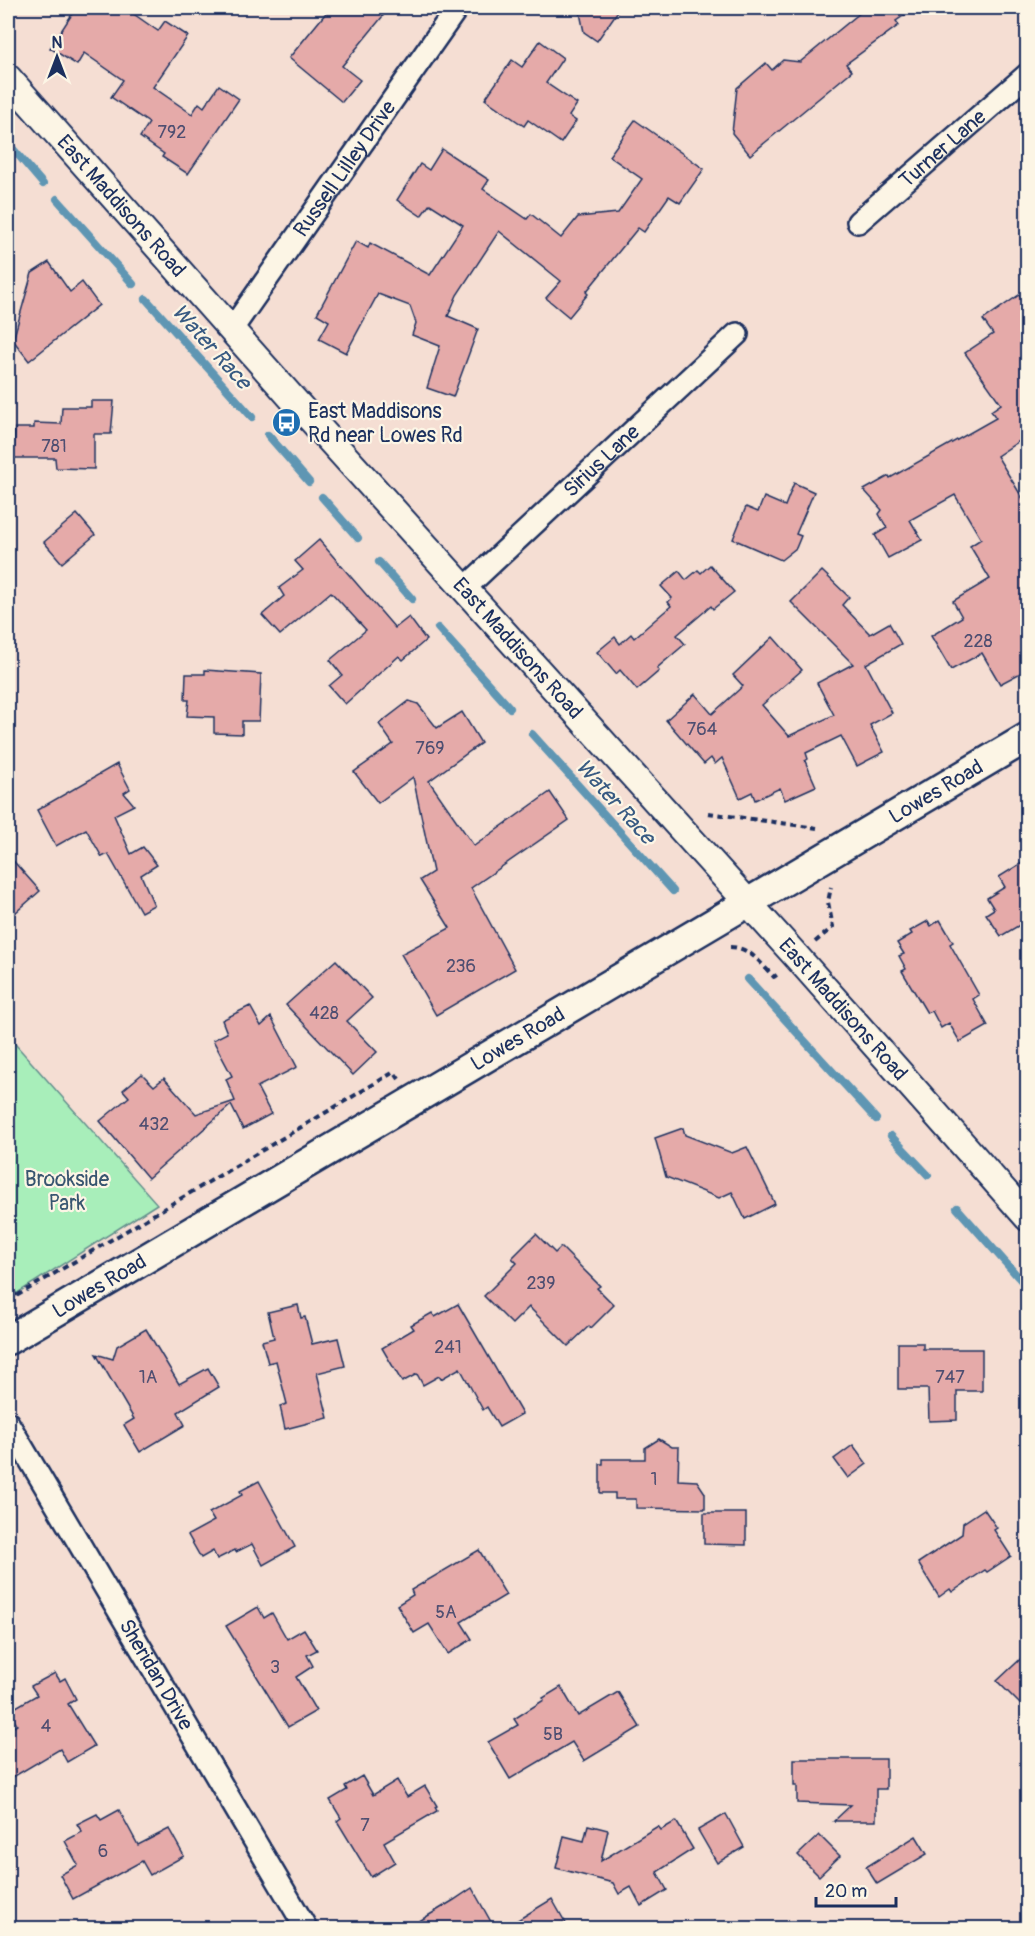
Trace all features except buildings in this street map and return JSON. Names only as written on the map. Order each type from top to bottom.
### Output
[{"type":"main road","name":"Lowes Road","points":[[8,1340],[1028,737]]},
{"type":"street","name":"Russell Lilley Drive","points":[[232,329],[457,8]]},
{"type":"street","name":"Turner Lane","points":[[858,222],[1028,74]]},
{"type":"street","name":"East Maddisons Road","points":[[8,78],[1028,1218]]},
{"type":"street","name":"Sirius Lane","points":[[464,589],[738,334]]},
{"type":"street","name":"Sheridan Drive","points":[[8,1423],[306,1929]]},
{"type":"path","points":[[708,813],[822,829]]},
{"type":"path","points":[[811,945],[833,927],[828,894],[833,883]]},
{"type":"path","points":[[722,948],[741,947],[748,950],[774,977],[780,972]]},
{"type":"path","points":[[8,1301],[394,1072],[400,1081]]},
{"type":"path","points":[[8,1282],[15,1296]]},
{"type":"green space","name":"Brookside Park","points":[[8,1036],[157,1204],[8,1299]]},
{"type":"waterway","name":"Water Race","points":[[8,143],[43,184]]},
{"type":"waterway","name":"Water Race","points":[[57,199],[133,284]]},
{"type":"waterway","name":"Water Race","points":[[146,299],[252,417]]},
{"type":"waterway","name":"Water Race","points":[[268,435],[309,482]]},
{"type":"waterway","name":"Water Race","points":[[322,497],[358,538]]},
{"type":"waterway","name":"Water Race","points":[[379,562],[412,599]]},
{"type":"waterway","name":"Water Race","points":[[438,628],[510,708]]},
{"type":"waterway","name":"Water Race","points":[[532,734],[673,891]]},
{"type":"waterway","name":"Water Race","points":[[748,979],[876,1119]]},
{"type":"waterway","name":"Water Race","points":[[891,1136],[928,1175]]},
{"type":"waterway","name":"Water Race","points":[[957,1208],[1028,1288]]},
{"type":"place","name":"East Maddisons Rd near Lowes Rd","points":[[287,423]]}]
